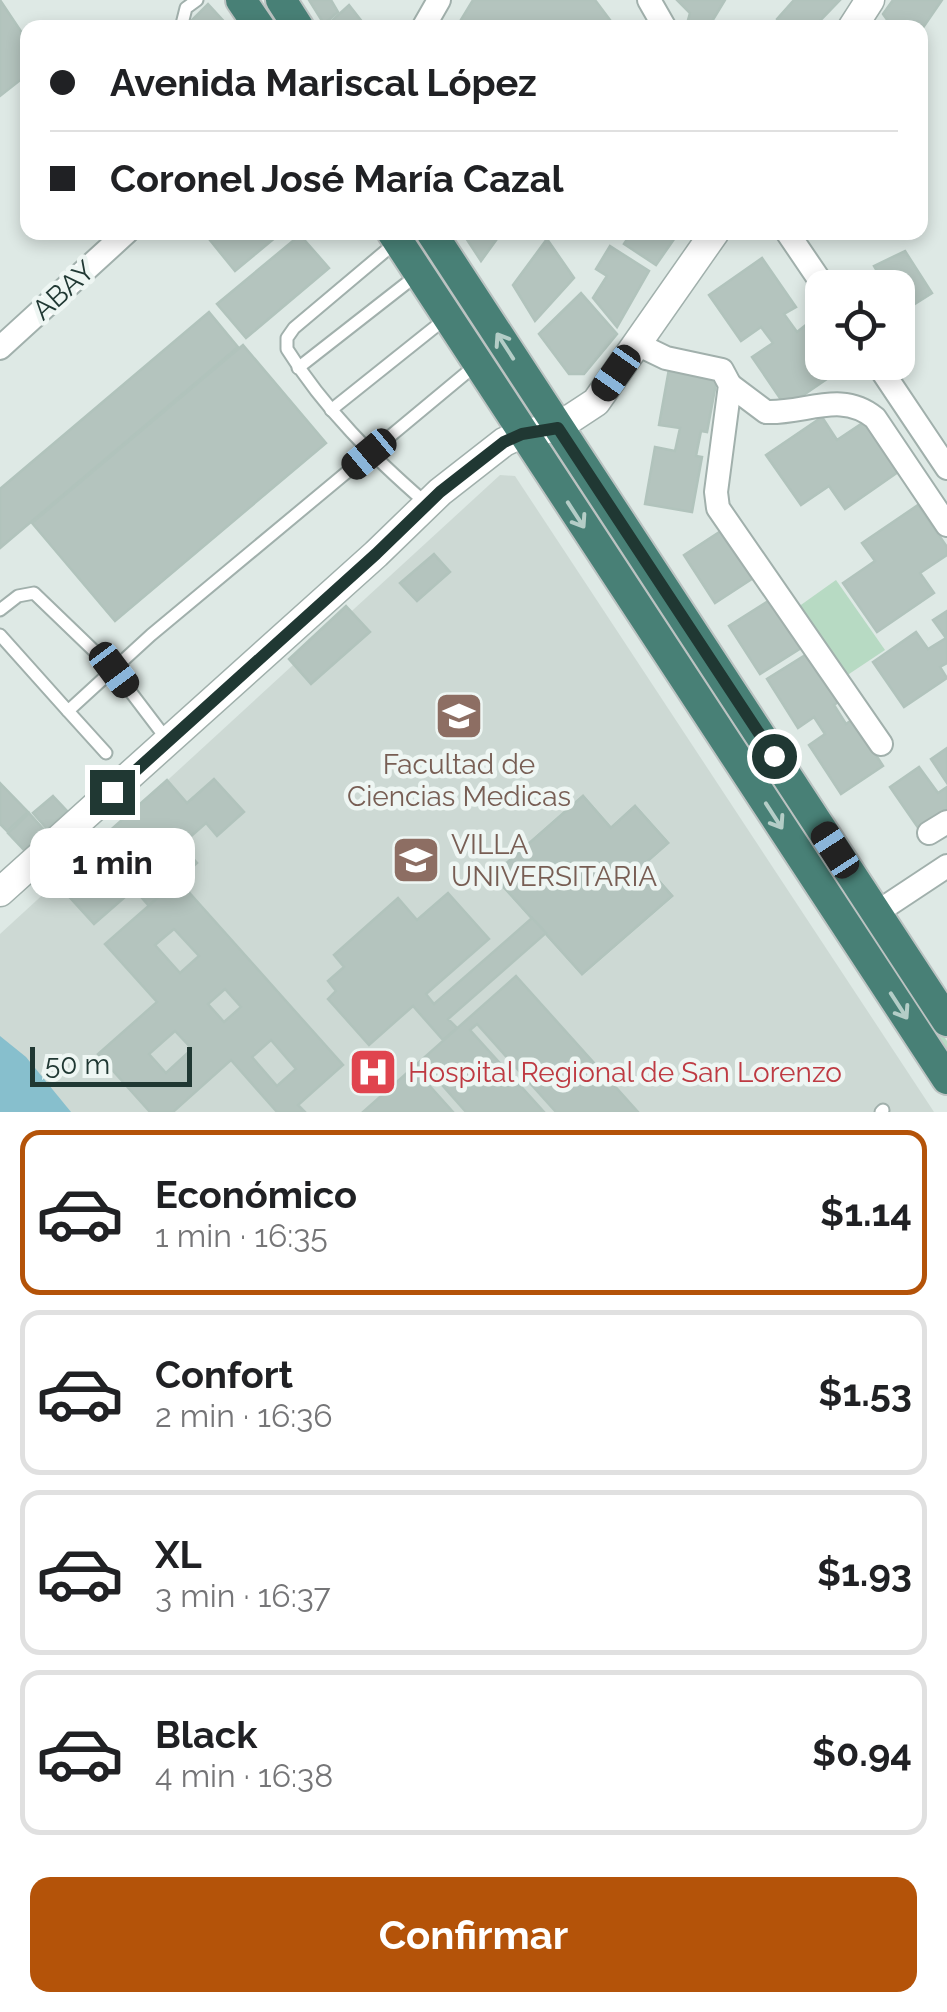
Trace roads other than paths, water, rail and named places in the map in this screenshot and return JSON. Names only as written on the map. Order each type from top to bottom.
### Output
[{"type":"highway","points":[[397,240],[947,1079]]},
{"type":"highway","points":[[436,240],[947,1020]]},
{"type":"street","name":"ABAY","points":[[0,348],[117,240]]},
{"type":"street","points":[[0,892],[427,504],[504,442],[522,434],[558,428],[596,402],[709,240]]},
{"type":"street","points":[[792,240],[812,270]]},
{"type":"street","points":[[637,344],[666,358],[722,370],[730,385],[766,412],[838,403],[864,409],[875,418],[947,525]]},
{"type":"street","points":[[888,380],[947,468]]},
{"type":"street","points":[[730,385],[716,492],[718,508],[880,744]]},
{"type":"street","points":[[876,913],[947,866]]},
{"type":"lane","points":[[183,20],[186,8],[196,0]]},
{"type":"lane","points":[[392,240],[294,328],[287,338],[286,350],[369,454],[427,504]]},
{"type":"lane","points":[[298,368],[419,274]]},
{"type":"lane","points":[[331,410],[446,317]]},
{"type":"lane","points":[[68,711],[477,364]]},
{"type":"lane","points":[[0,610],[18,596],[34,593],[114,670],[168,741]]},
{"type":"lane","points":[[0,634],[106,753]]},
{"type":"water","points":[[0,1036],[26,1057],[71,1112],[0,1112]]},
{"type":"place","name":"Facultad de Ciencias Medicas","points":[[459,716]]},
{"type":"place","name":"VILLA UNIVERSITARIA","points":[[416,860]]},
{"type":"place","name":"Hospital Regional de San Lorenzo","points":[[373,1072]]}]
